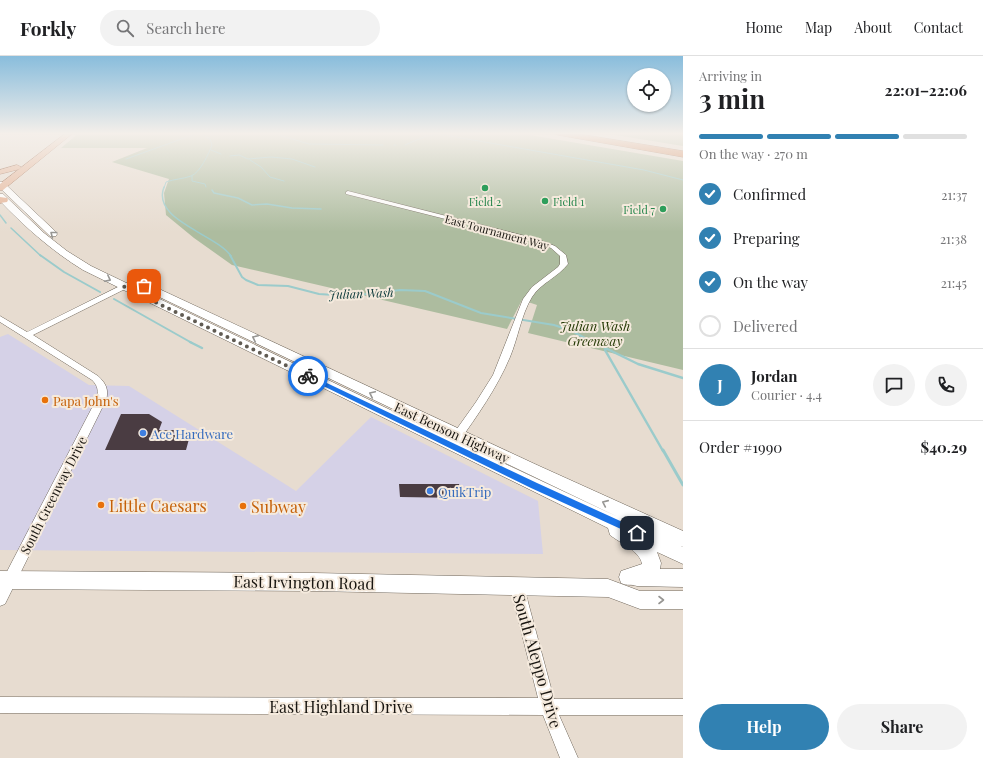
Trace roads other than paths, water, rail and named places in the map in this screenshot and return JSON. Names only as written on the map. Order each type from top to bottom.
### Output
[{"type":"main road","points":[[1,191],[31,166]]},
{"type":"main road","points":[[1,191],[17,167]]},
{"type":"main road","points":[[0,172],[17,167]]},
{"type":"main road","name":"East Benson Highway","points":[[1,191],[58,239],[98,264],[289,361]]},
{"type":"main road","name":"East Benson Highway","points":[[1,191],[31,228],[51,245],[87,268],[124,287],[289,361],[454,440],[595,514],[683,556]]},
{"type":"main road","name":"East Benson Highway","points":[[454,440],[683,539]]},
{"type":"main road","points":[[595,514],[628,539],[645,549],[650,555],[652,564],[650,570],[628,577],[608,588]]},
{"type":"main road","points":[[628,577],[683,578]]},
{"type":"main road","name":"East Irvington Road","points":[[5,580],[313,582],[608,588],[640,600],[683,600]]},
{"type":"street","name":"East Tournament Way","points":[[348,193],[546,243],[560,251],[563,255],[564,264],[562,268],[543,281],[527,299],[502,366],[454,440]]},
{"type":"street","points":[[0,318],[27,335],[135,282]]},
{"type":"street","name":"South Greenway Drive","points":[[0,599],[5,580],[97,408],[104,390],[102,385],[95,378],[27,335]]},
{"type":"street","name":"South Aleppo Drive","points":[[517,586],[548,707],[569,758]]},
{"type":"street","name":"East Highland Drive","points":[[0,705],[683,707]]},
{"type":"waterway","name":"Julian Wash","points":[[164,188],[166,182],[191,176],[198,171],[202,166]]},
{"type":"waterway","points":[[259,166],[270,177],[284,181]]},
{"type":"waterway","points":[[620,166],[683,180]]},
{"type":"waterway","points":[[192,176],[192,181],[205,184],[206,187]]},
{"type":"waterway","name":"Julian Wash","points":[[164,187],[163,199],[167,209],[176,218],[223,248],[230,255]]},
{"type":"waterway","points":[[212,190],[214,193],[238,198],[252,205],[267,204],[292,208],[321,209]]},
{"type":"waterway","points":[[0,215],[6,223]]},
{"type":"waterway","points":[[11,228],[41,256]]},
{"type":"waterway","points":[[40,255],[64,272],[100,292]]},
{"type":"waterway","name":"Julian Wash","points":[[230,255],[242,277],[258,285],[288,286],[319,294],[334,295],[359,295],[400,290],[425,291],[481,313],[554,325],[572,331],[594,343]]},
{"type":"waterway","points":[[114,299],[192,343]]},
{"type":"waterway","name":"Julian Wash","points":[[593,342],[638,364],[683,378]]},
{"type":"waterway","points":[[192,343],[202,348]]},
{"type":"waterway","points":[[605,350],[663,451]]},
{"type":"waterway","points":[[663,450],[683,485]]},
{"type":"place","name":"Field 2","points":[[485,188]]},
{"type":"place","name":"Field 1","points":[[545,201]]},
{"type":"place","name":"Field 7","points":[[663,209]]},
{"type":"place","name":"Papa John's","points":[[45,400]]},
{"type":"place","name":"Ace Hardware","points":[[143,433]]},
{"type":"place","name":"QuikTrip","points":[[430,491]]},
{"type":"place","name":"Little Caesars","points":[[101,505]]},
{"type":"place","name":"Subway","points":[[243,506]]},
{"type":"park label","name":"Julian Wash Greenway","points":[[595,332]]}]
